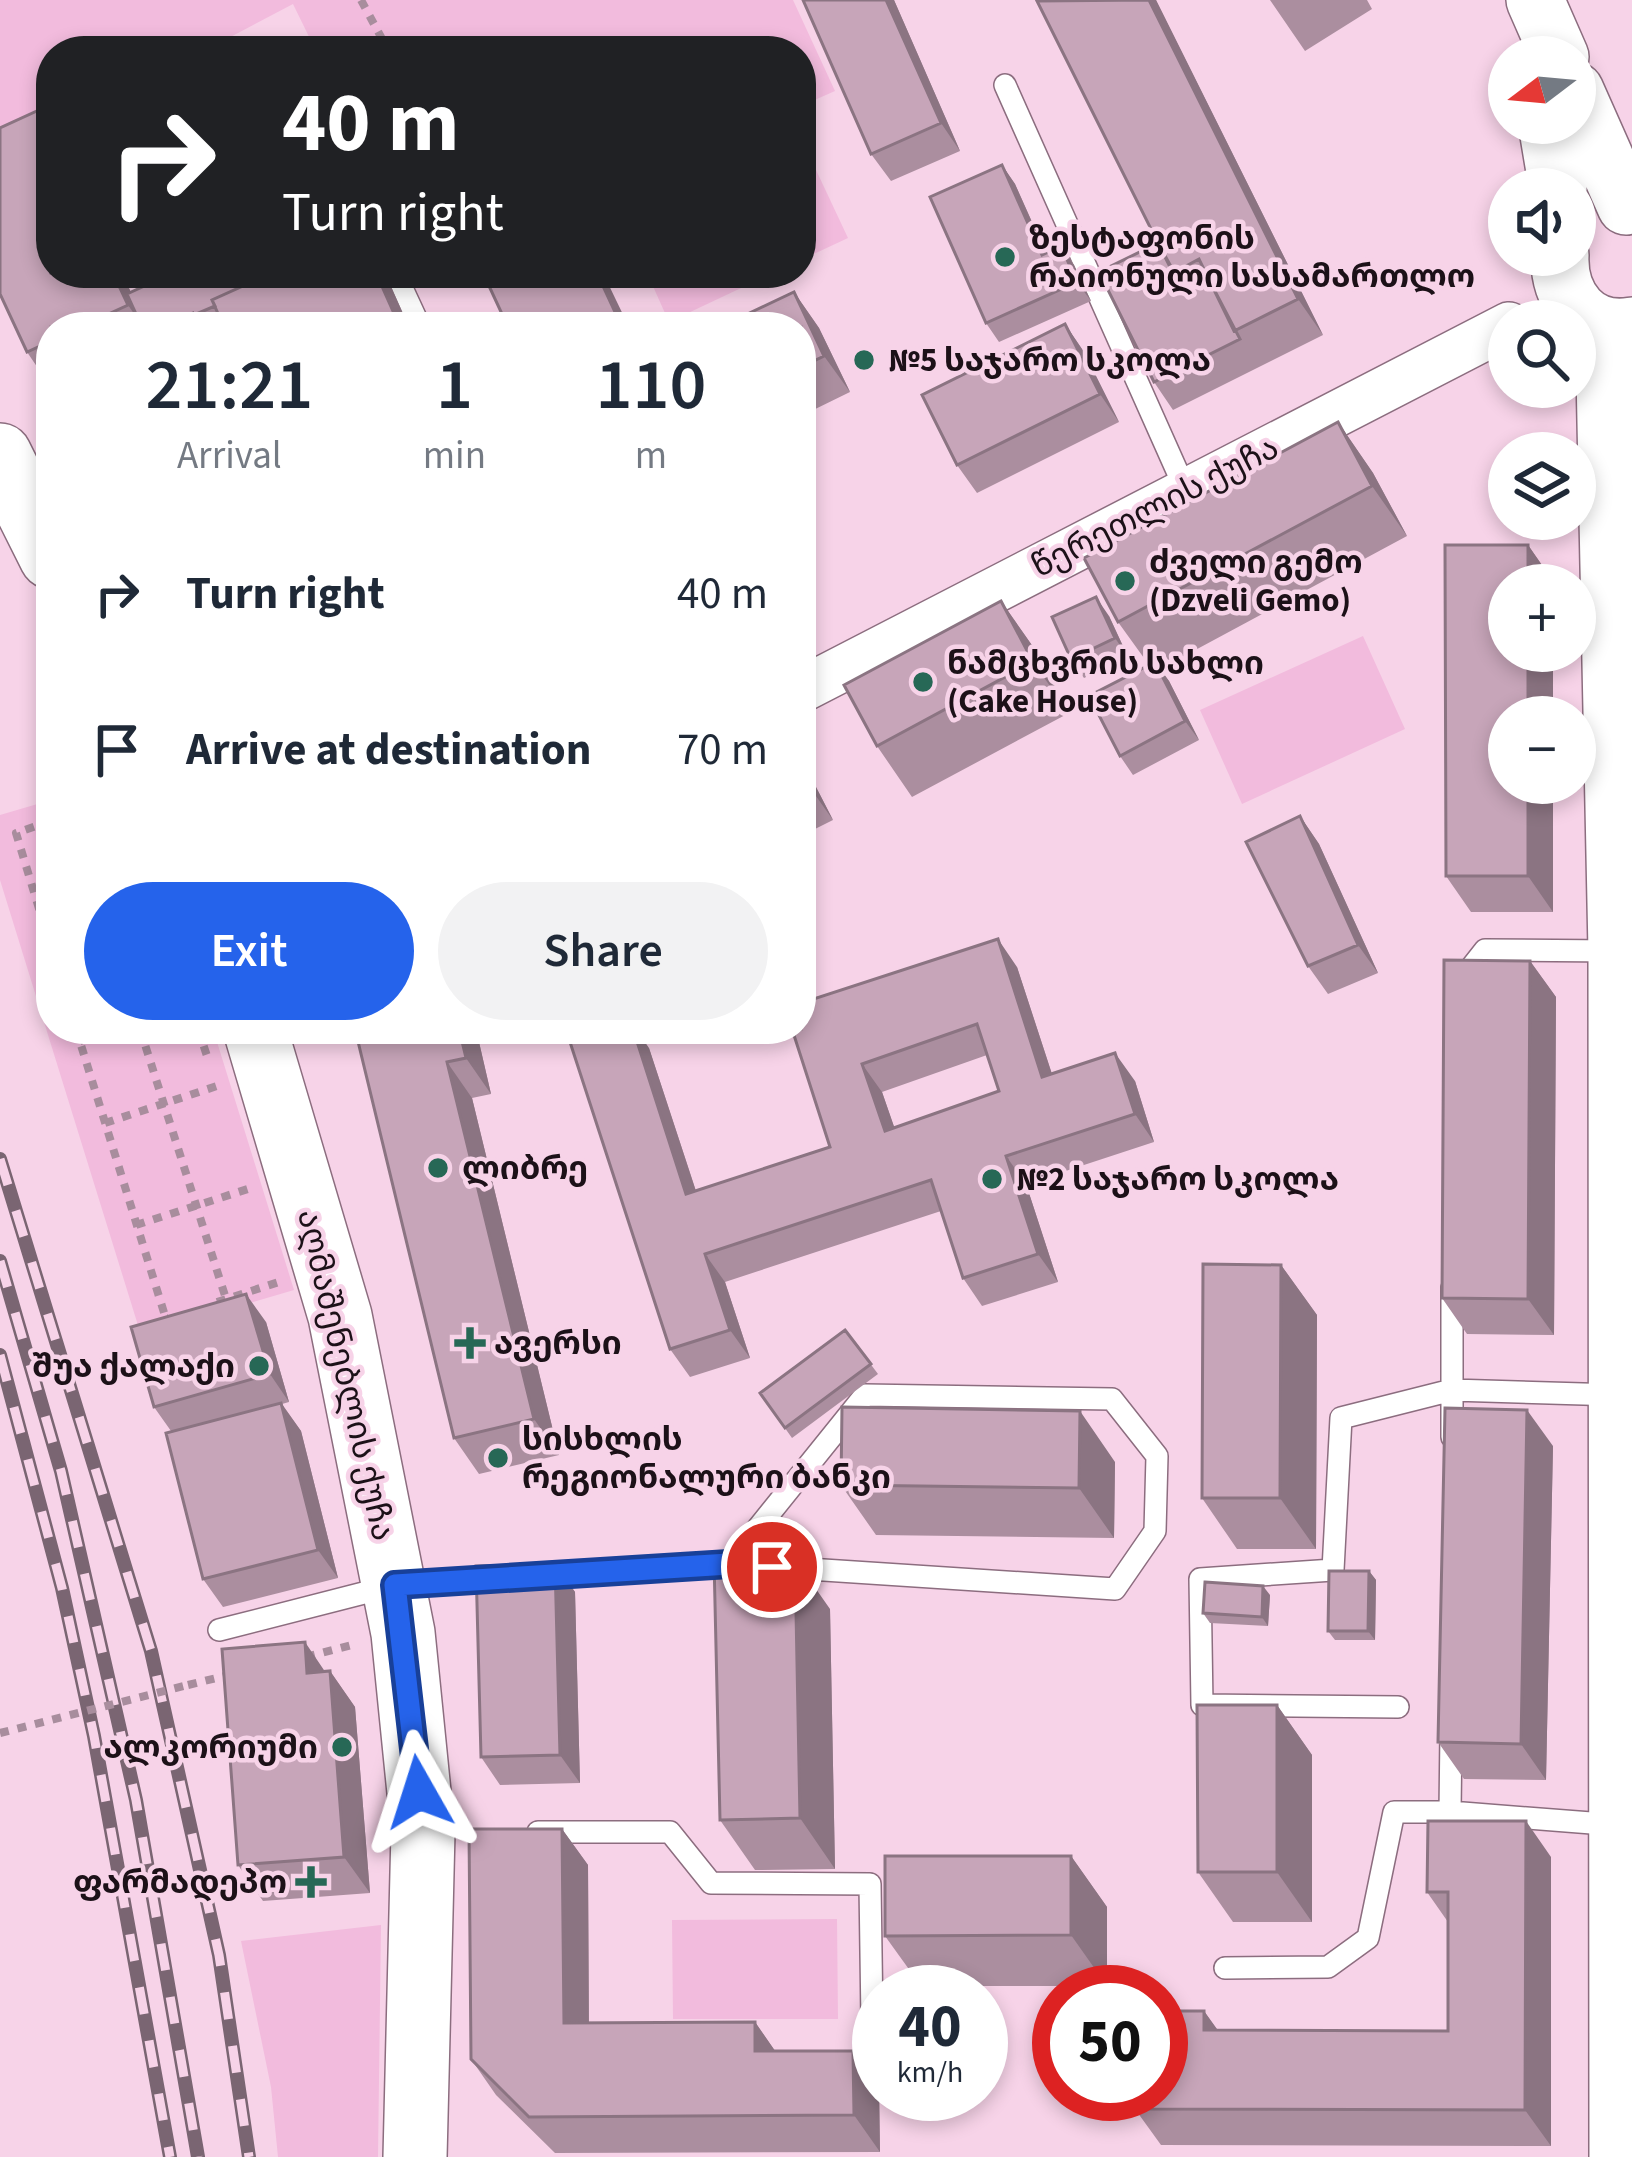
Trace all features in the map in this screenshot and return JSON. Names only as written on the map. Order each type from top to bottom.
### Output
[{"type":"main road","points":[[5,478],[36,531]]},
{"type":"main road","name":"აღმაშენებლის ქუჩა","points":[[260,1044],[340,1316],[399,1609],[434,1832],[415,2157]]},
{"type":"street","points":[[1530,0],[1534,36]]},
{"type":"street","points":[[1530,0],[1549,36]]},
{"type":"street","points":[[1591,144],[1611,213]]},
{"type":"street","name":"წერეთლის ქუჩა","points":[[816,682],[1186,491],[1488,345]]},
{"type":"street","points":[[1572,408],[1617,951],[1625,1332],[1617,1395],[1618,1825],[1625,1953],[1618,2157]]},
{"type":"lane","points":[[1005,86],[1186,491]]},
{"type":"lane","points":[[1453,1015],[1453,992],[1484,950],[1617,951]]},
{"type":"lane","points":[[1451,1460],[1452,1273]]},
{"type":"lane","points":[[1398,1707],[1202,1705],[1200,1579],[1333,1570],[1342,1418],[1452,1390],[1617,1395]]},
{"type":"lane","points":[[219,1630],[729,1564],[1115,1589],[1155,1531],[1157,1456],[1112,1399],[865,1395],[729,1564]]},
{"type":"lane","points":[[1450,1812],[1451,1718]]},
{"type":"lane","points":[[1225,1968],[1328,1967],[1368,1938],[1394,1812],[1618,1825]]},
{"type":"lane","points":[[513,1832],[670,1832],[711,1883],[869,1884],[871,1965]]},
{"type":"path","points":[[362,0],[380,36]]},
{"type":"path","points":[[36,826],[16,833],[36,890]]},
{"type":"path","points":[[81,1044],[166,1319],[186,1312]]},
{"type":"path","points":[[145,1044],[227,1299],[226,1315]]},
{"type":"path","points":[[203,1044],[224,1106]]},
{"type":"path","points":[[105,1123],[217,1086]]},
{"type":"path","points":[[244,1167],[258,1206]]},
{"type":"path","points":[[136,1225],[251,1187]]},
{"type":"path","points":[[207,1306],[282,1282],[276,1263]]},
{"type":"path","points":[[286,1662],[399,1609]]},
{"type":"path","points":[[0,1733],[247,1671]]},
{"type":"shaded area","points":[[0,0],[793,0],[810,36],[309,36],[293,4],[232,36],[36,36],[36,139],[0,157]]},
{"type":"shaded area","points":[[816,50],[835,91],[816,99]]},
{"type":"shaded area","points":[[816,170],[848,238],[816,253]]},
{"type":"shaded area","points":[[654,288],[741,288],[690,312],[665,312]]},
{"type":"shaded area","points":[[1363,636],[1405,729],[1242,804],[1200,710]]},
{"type":"shaded area","points":[[36,804],[36,996],[0,880],[0,815]]},
{"type":"shaded area","points":[[51,1044],[218,1044],[294,1290],[141,1335]]},
{"type":"shaded area","points":[[837,1919],[838,2019],[673,2019],[672,1920]]},
{"type":"shaded area","points":[[381,1925],[378,2157],[278,2157],[271,2087],[241,1941]]},
{"type":"building","points":[[803,0],[886,0],[941,123],[871,154]]},
{"type":"building","points":[[1149,0],[1298,299],[1234,331],[1199,259],[1173,273],[1037,1]]},
{"type":"building","points":[[36,111],[36,288],[120,288],[128,305],[113,312],[36,312],[36,348],[27,352],[0,294],[0,128]]},
{"type":"building","points":[[1002,165],[1042,255],[1061,246],[1077,282],[986,323],[930,197]]},
{"type":"building","points":[[1158,243],[1179,281],[1203,268],[1240,339],[1154,382],[1099,272]]},
{"type":"building","points":[[140,288],[238,288],[212,300],[215,306],[201,312],[135,312],[127,294]]},
{"type":"building","points":[[239,288],[383,288],[393,312],[217,312],[212,300]]},
{"type":"building","points":[[490,288],[604,288],[615,312],[501,312]]},
{"type":"building","points":[[794,292],[803,312],[752,312]]},
{"type":"building","points":[[1065,324],[1100,394],[957,465],[922,395]]},
{"type":"building","points":[[1338,422],[1372,486],[1118,622],[1084,558]]},
{"type":"building","points":[[1445,545],[1528,545],[1528,564],[1488,564],[1488,672],[1528,672],[1528,696],[1488,696],[1488,804],[1528,804],[1528,876],[1446,876]]},
{"type":"building","points":[[1096,597],[1115,638],[1071,659],[1052,617]]},
{"type":"building","points":[[1001,601],[1033,662],[877,746],[844,685]]},
{"type":"building","points":[[1155,662],[1185,721],[1120,756],[1089,696]]},
{"type":"building","points":[[1300,816],[1358,945],[1308,966],[1246,842]]},
{"type":"building","points":[[998,939],[1042,1077],[1115,1053],[1135,1114],[1006,1156],[1038,1254],[963,1278],[931,1180],[705,1254],[730,1330],[670,1349],[571,1044],[638,1044],[686,1194],[830,1147],[797,1044],[816,1044],[816,998]],"holes":[[[977,1024],[999,1091],[885,1131],[862,1064]]]},
{"type":"building","points":[[1444,960],[1530,961],[1528,1299],[1442,1298]]},
{"type":"building","points":[[359,1044],[463,1044],[466,1058],[447,1062],[534,1419],[454,1438]]},
{"type":"building","points":[[1203,1264],[1281,1265],[1280,1498],[1202,1498]]},
{"type":"building","points":[[246,1294],[270,1374],[154,1407],[131,1327]]},
{"type":"building","points":[[845,1330],[871,1364],[785,1428],[760,1393]]},
{"type":"building","points":[[281,1403],[318,1550],[203,1579],[166,1433]]},
{"type":"building","points":[[842,1407],[1080,1411],[1079,1488],[841,1485]]},
{"type":"building","points":[[1445,1408],[1527,1410],[1521,1744],[1438,1742]]},
{"type":"building","points":[[795,1559],[800,1818],[720,1820],[714,1560]]},
{"type":"building","points":[[555,1564],[560,1755],[481,1757],[476,1566]]},
{"type":"building","points":[[1329,1571],[1369,1571],[1368,1631],[1328,1631]]},
{"type":"building","points":[[1205,1582],[1263,1586],[1262,1617],[1203,1613]]},
{"type":"building","points":[[305,1642],[307,1673],[330,1671],[344,1857],[238,1865],[222,1649]]},
{"type":"building","points":[[1197,1705],[1277,1705],[1277,1872],[1198,1872]]},
{"type":"building","points":[[1428,1821],[1526,1821],[1525,2110],[1188,2109],[1188,2011],[1204,2011],[1204,2030],[1448,2031],[1448,1892],[1427,1892]]},
{"type":"building","points":[[469,1829],[562,1829],[564,2023],[755,2022],[755,2051],[852,2051],[852,2115],[529,2117],[471,2059]]},
{"type":"building","points":[[885,1856],[1071,1856],[1071,1935],[885,1936]]},
{"type":"railway","points":[[0,1159],[151,1651],[219,1955],[249,2157]]},
{"type":"railway","points":[[0,1261],[61,1471],[136,1800],[198,2157]]},
{"type":"railway","points":[[0,1355],[62,1588],[94,1736],[170,2157]]},
{"type":"place","name":"ზესტაფონის რაიონული სასამართლო","points":[[1005,257]]},
{"type":"place","name":"№5 საჯარო სკოლა","points":[[864,360]]},
{"type":"place","name":"ძველი გემო (Dzveli Gemo)","points":[[1125,581]]},
{"type":"place","name":"ნამცხვრის სახლი (Cake House)","points":[[923,682]]},
{"type":"place","name":"ლიბრე","points":[[438,1168]]},
{"type":"place","name":"№2 საჯარო სკოლა","points":[[992,1179]]},
{"type":"place","name":"ავერსი","points":[[470,1343]]},
{"type":"place","name":"შუა ქალაქი","points":[[259,1366]]},
{"type":"place","name":"სისხლის რეგიონალური ბანკი","points":[[498,1458]]},
{"type":"place","name":"ალკორიუმი","points":[[342,1747]]},
{"type":"place","name":"ფარმადეპო","points":[[311,1882]]},
{"type":"route","points":[[419,1792],[395,1585],[729,1564],[772,1567]]}]
